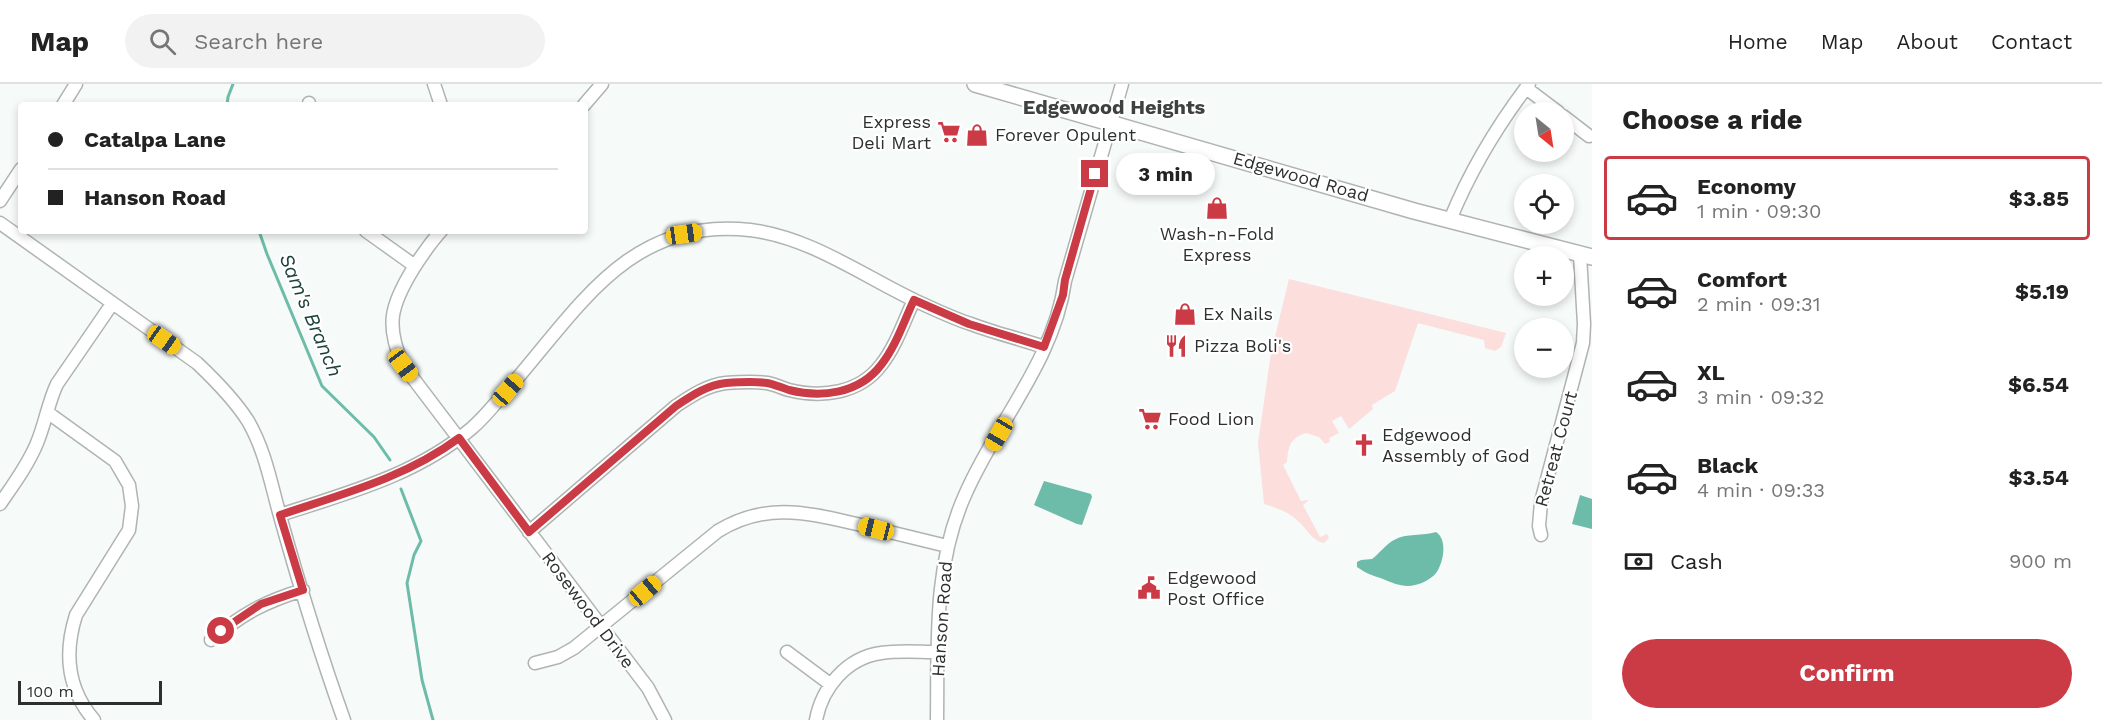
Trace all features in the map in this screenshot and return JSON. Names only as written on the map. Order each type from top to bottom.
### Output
[{"type":"main road","name":"Edgewood Road","points":[[975,84],[1450,220],[1586,256]]},
{"type":"street","points":[[65,102],[76,84]]},
{"type":"street","points":[[434,84],[440,102]]},
{"type":"street","points":[[587,102],[602,84]]},
{"type":"street","name":"Hanson Road","points":[[937,720],[940,594],[947,546],[964,496],[1020,396],[1044,347],[1063,295],[1065,280],[1122,84]]},
{"type":"street","points":[[1450,220],[1484,151],[1501,122],[1527,86],[1546,102]]},
{"type":"street","points":[[1574,124],[1589,136]]},
{"type":"street","points":[[0,201],[18,174]]},
{"type":"street","points":[[0,223],[197,363],[220,384],[249,422],[269,473],[344,720]]},
{"type":"street","points":[[280,515],[397,475],[437,454],[483,417],[593,288],[637,254],[684,234],[739,230],[781,236],[811,248],[914,300],[969,324],[1044,347]]},
{"type":"street","points":[[370,234],[415,266]]},
{"type":"street","name":"Rosewood Drive","points":[[438,234],[425,249],[402,287],[392,317],[392,332],[396,350],[403,365],[648,688],[665,720]]},
{"type":"street","name":"Retreat Court","points":[[1541,536],[1539,526],[1541,502],[1583,343],[1586,256]]},
{"type":"street","points":[[529,532],[676,406],[696,393],[723,383],[748,382],[767,383],[814,394],[831,393],[864,381],[880,367],[914,300]]},
{"type":"street","points":[[0,504],[29,460],[41,434],[57,384],[112,304]]},
{"type":"street","points":[[47,412],[115,461],[129,485],[132,506],[129,530],[76,615],[71,629],[68,659],[70,675],[80,700],[94,720]]},
{"type":"street","points":[[535,663],[558,657],[574,648],[718,531],[732,522],[748,517],[770,512],[806,512],[947,546]]},
{"type":"street","points":[[211,640],[231,623],[261,604],[303,590]]},
{"type":"street","points":[[816,720],[819,705],[830,684],[853,664],[873,655],[904,651],[938,652]]},
{"type":"street","points":[[787,652],[830,684]]},
{"type":"shaded area","points":[[1289,279],[1506,333],[1501,347],[1495,351],[1485,348],[1484,340],[1418,323],[1395,391],[1372,405],[1373,409],[1349,429],[1341,416],[1332,421],[1339,433],[1329,438],[1330,442],[1325,444],[1319,437],[1306,433],[1293,440],[1287,462],[1283,465],[1301,501],[1309,500],[1303,505],[1320,537],[1327,534],[1329,538],[1324,543],[1313,537],[1291,516],[1264,504],[1258,443],[1271,353]]},
{"type":"shaded area","points":[[1044,481],[1091,494],[1082,525],[1034,505]]},
{"type":"shaded area","points":[[1580,495],[1592,499],[1592,529],[1572,524]]},
{"type":"shaded area","points":[[1436,532],[1442,539],[1442,560],[1436,573],[1421,583],[1411,586],[1398,585],[1357,567],[1357,562],[1372,559],[1394,540],[1409,535]]},
{"type":"waterway","name":"Sam's Branch","points":[[227,102],[233,84]]},
{"type":"waterway","name":"Sam's Branch","points":[[260,234],[322,386],[374,437],[390,460]]},
{"type":"waterway","name":"Sam's Branch","points":[[401,489],[421,541],[414,555],[407,583],[422,680],[433,720]]},
{"type":"place","name":"Express Deli Mart","points":[[949,132]]},
{"type":"place","name":"Forever Opulent","points":[[977,135]]},
{"type":"place","name":"Wash-n-Fold Express","points":[[1217,208]]},
{"type":"place","name":"Ex Nails","points":[[1185,314]]},
{"type":"place","name":"Pizza Boli's","points":[[1176,346]]},
{"type":"place","name":"Food Lion","points":[[1150,419]]},
{"type":"place","name":"Edgewood Assembly of God","points":[[1364,445]]},
{"type":"place","name":"Edgewood Post Office","points":[[1149,588]]},
{"type":"district","name":"Edgewood Heights","points":[[1114,107]]},
{"type":"route","points":[[221,631],[261,604],[303,590],[280,515],[397,475],[437,454],[459,438],[529,532],[676,406],[696,393],[723,383],[748,382],[767,383],[814,394],[831,393],[853,387],[864,381],[880,367],[914,300],[969,324],[1044,347],[1063,295],[1065,280],[1095,174]]}]
